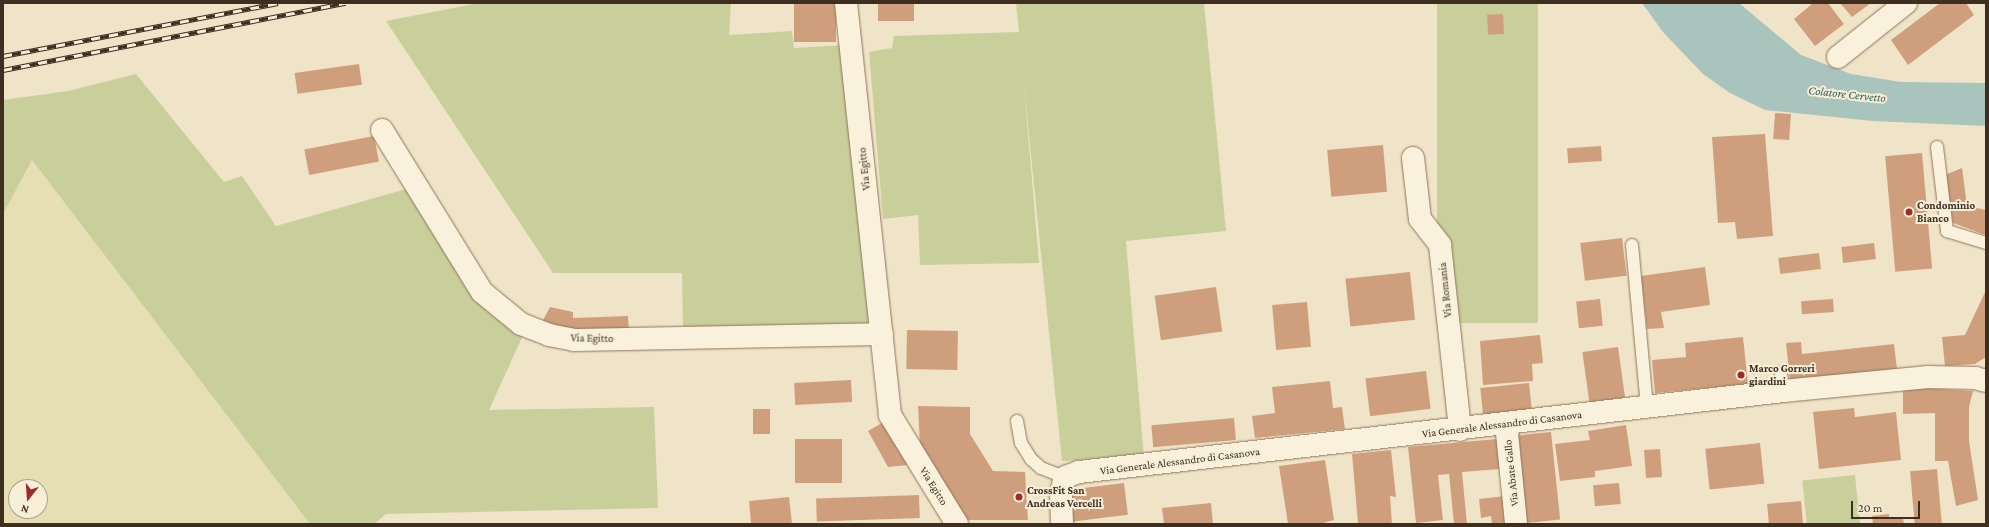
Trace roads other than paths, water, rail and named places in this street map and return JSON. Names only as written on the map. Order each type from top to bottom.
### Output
[{"type":"street","name":"Via Egitto","points":[[846,3],[890,415],[957,524]]},
{"type":"street","points":[[1838,57],[1906,3]]},
{"type":"street","name":"Via Egitto","points":[[382,130],[482,292],[521,324],[549,334],[574,340],[882,334]]},
{"type":"street","name":"Via Romania","points":[[1413,158],[1420,219],[1440,245],[1460,430]]},
{"type":"street","name":"Via Generale Alessandro di Casanova","points":[[1065,477],[1079,472],[1460,430],[1506,423],[1647,407],[1782,382],[1928,377],[1975,378],[1986,382]]},
{"type":"street","name":"Via Abate Gallo","points":[[1506,423],[1516,524]]},
{"type":"street","points":[[1062,524],[1061,493],[1065,477]]},
{"type":"lane","points":[[1938,147],[1947,231],[1986,243]]},
{"type":"lane","points":[[1632,245],[1647,407]]},
{"type":"lane","points":[[1017,421],[1021,442],[1031,459],[1041,468],[1065,477]]},
{"type":"water","name":"Colatore Cervetto","points":[[1642,3],[1739,3],[1801,55],[1851,74],[1901,82],[1986,83],[1986,126],[1873,121],[1765,110],[1730,93],[1703,74],[1663,32]]},
{"type":"railway","points":[[3,56],[278,3]]},
{"type":"railway","points":[[3,70],[345,3]]},
{"type":"place","name":"Condominio Bianco","points":[[1909,212]]},
{"type":"place","name":"Marco Gorreri giardini","points":[[1741,375]]},
{"type":"place","name":"CrossFit San Andreas Vercelli","points":[[1019,497]]}]
